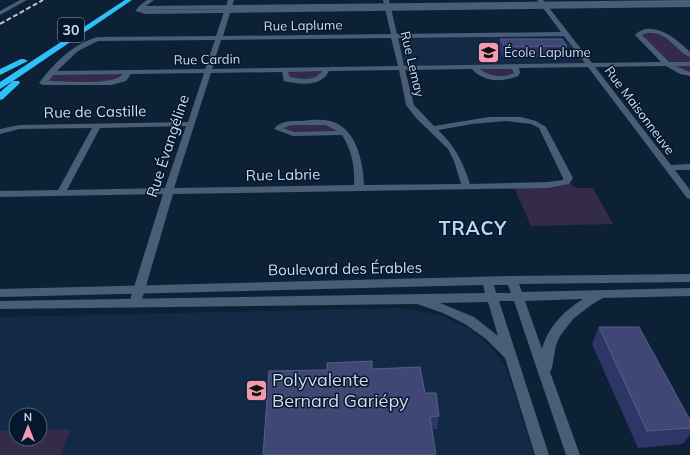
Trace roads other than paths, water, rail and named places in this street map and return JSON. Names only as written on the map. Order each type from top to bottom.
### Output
[{"type":"highway","name":"30","points":[[0,76],[118,0]]},
{"type":"highway","name":"30","points":[[0,86],[129,0]]},
{"type":"highway","points":[[0,97],[45,56]]},
{"type":"highway","points":[[0,72],[24,61]]},
{"type":"street","points":[[0,13],[3,9],[24,0]]},
{"type":"street","points":[[151,0],[138,11],[146,12],[229,6],[690,2]]},
{"type":"street","points":[[543,3],[690,5]]},
{"type":"street","name":"Rue Maisonneuve","points":[[543,3],[690,196]]},
{"type":"street","name":"Rue Lemay","points":[[387,4],[410,105],[453,152],[461,168],[466,186]]},
{"type":"street","name":"Rue Évangéline","points":[[136,302],[169,191],[229,6]]},
{"type":"street","points":[[668,65],[639,36],[639,34],[651,32],[666,34],[690,55]]},
{"type":"street","name":"Rue Laplume","points":[[52,73],[67,57],[94,40],[566,34]]},
{"type":"street","name":"Rue Cardin","points":[[129,72],[123,79],[111,82],[43,84],[52,73],[690,64]]},
{"type":"street","name":"Rue Cardin","points":[[668,65],[677,71],[690,74]]},
{"type":"street","name":"Rue Cardin","points":[[475,68],[484,76],[504,78],[516,75],[518,73],[514,67]]},
{"type":"street","points":[[285,70],[285,75],[287,78],[308,81],[321,77],[325,73],[326,69]]},
{"type":"street","name":"Rue Labrie","points":[[0,194],[548,185],[566,182],[568,176],[542,127],[535,122],[519,120],[488,120],[465,122],[433,129]]},
{"type":"street","points":[[344,133],[293,134],[278,129],[280,126],[287,123],[330,123],[344,133],[356,156],[359,188]]},
{"type":"street","name":"Rue de Castille","points":[[0,132],[6,128],[18,127],[191,124]]},
{"type":"street","points":[[61,193],[98,125]]},
{"type":"street","points":[[668,168],[690,167]]},
{"type":"street","name":"Boulevard des Érables","points":[[0,292],[512,280],[690,278]]},
{"type":"street","points":[[512,280],[573,455]]},
{"type":"street","points":[[487,281],[542,455]]},
{"type":"street","name":"Boulevard des Érables","points":[[0,305],[136,302],[392,300],[690,292]]},
{"type":"street","points":[[546,376],[545,358],[548,347],[564,320],[581,305],[590,300],[612,294]]},
{"type":"street","points":[[392,300],[416,301],[464,317],[491,335],[511,358]]},
{"type":"railway","points":[[0,24],[43,0]]},
{"type":"place","name":"École Laplume","points":[[488,52]]},
{"type":"place","name":"Polyvalente Bernard Gariépy","points":[[257,390]]},
{"type":"district","name":"TRACY","points":[[473,228]]}]
